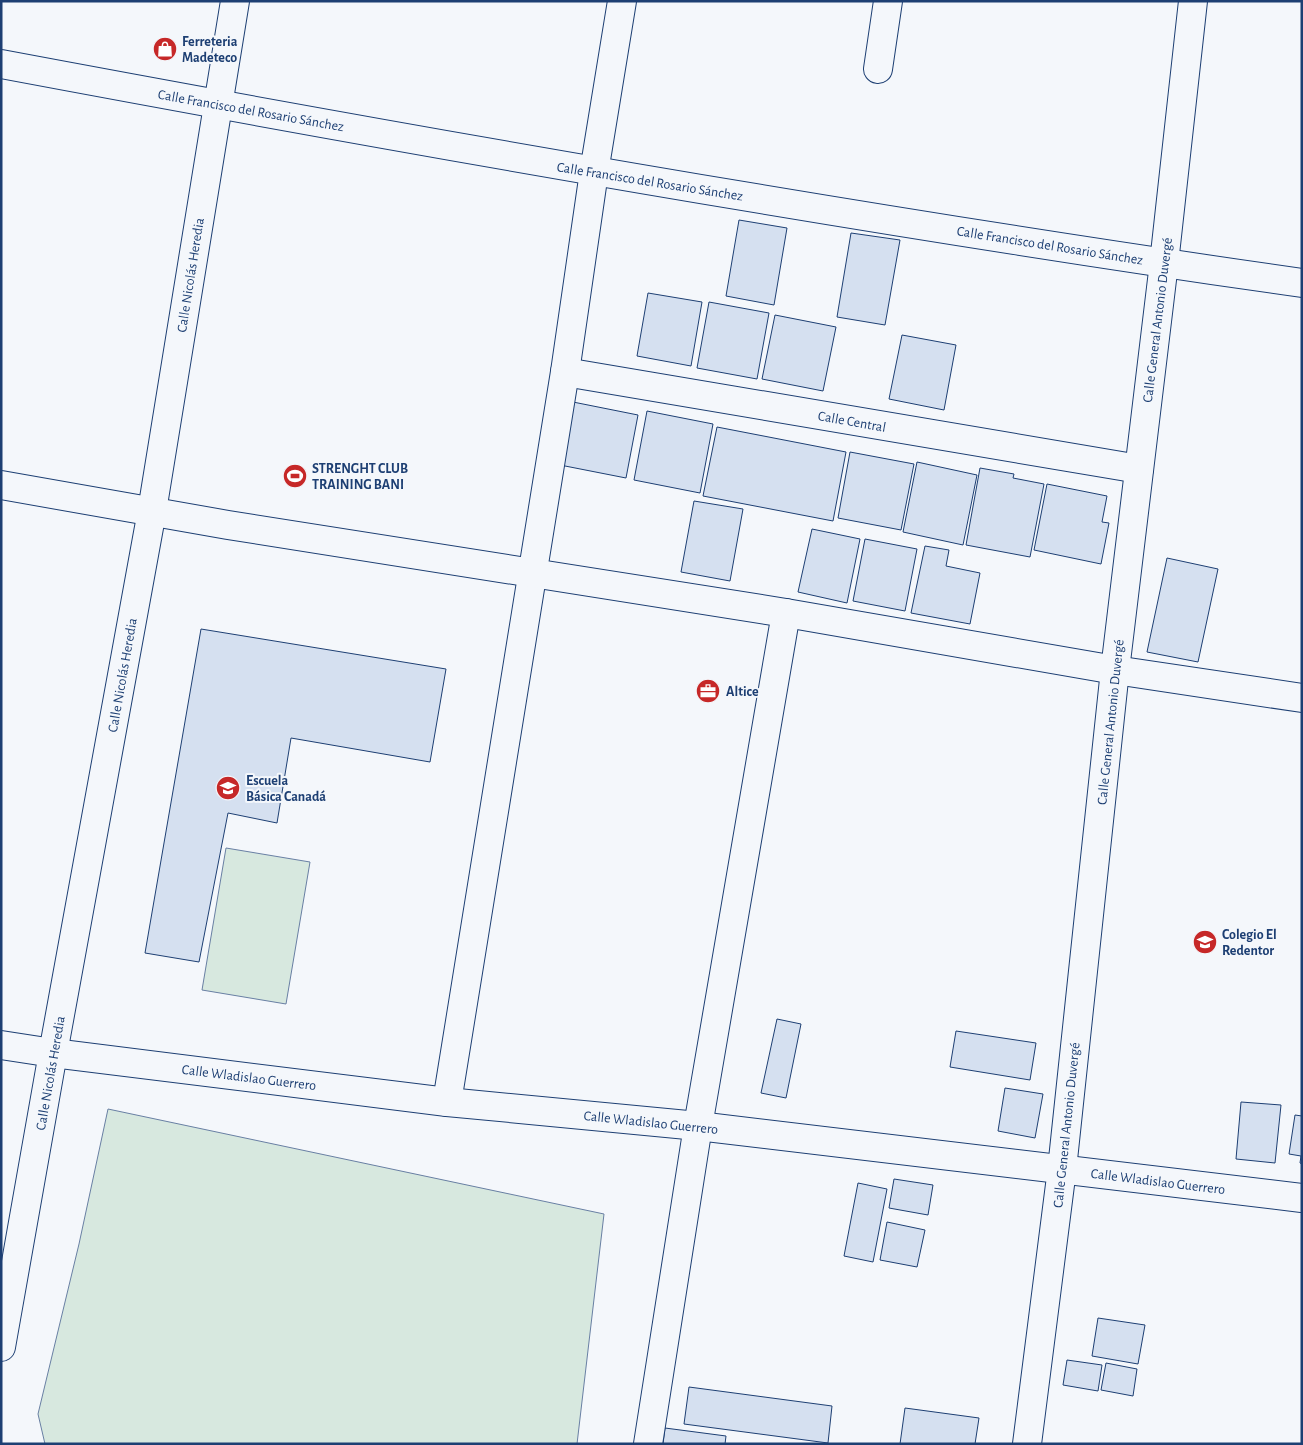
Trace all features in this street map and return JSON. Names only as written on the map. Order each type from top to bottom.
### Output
[{"type":"street","name":"Calle Nicolás Heredia","points":[[1,1347],[152,511],[235,1]]},
{"type":"street","points":[[447,1102],[566,372],[594,172],[622,1]]},
{"type":"street","points":[[878,69],[888,1]]},
{"type":"street","name":"Calle General Antonio Duvergé","points":[[1027,1444],[1062,1169],[1115,670],[1194,1]]},
{"type":"street","name":"Calle Francisco del Rosario Sánchez","points":[[1,64],[217,105],[594,172],[1164,263],[1302,283]]},
{"type":"street","name":"Calle Central","points":[[566,372],[1139,469]]},
{"type":"street","points":[[1,485],[228,525],[534,572],[1115,670],[1302,698]]},
{"type":"street","points":[[648,1444],[698,1126],[786,613]]},
{"type":"street","name":"Calle Wladislao Guerrero","points":[[1,1045],[447,1102],[698,1126],[1302,1198]]},
{"type":"shaded area","points":[[226,848],[310,862],[286,1004],[202,990]]},
{"type":"shaded area","points":[[108,1109],[604,1214],[577,1444],[45,1444],[38,1414],[79,1244]]},
{"type":"building","points":[[739,220],[787,228],[774,305],[726,296]]},
{"type":"building","points":[[851,233],[900,240],[885,325],[837,317]]},
{"type":"building","points":[[648,293],[702,302],[691,366],[637,356]]},
{"type":"building","points":[[709,302],[769,313],[757,379],[697,368]]},
{"type":"building","points":[[775,315],[836,327],[823,391],[762,379]]},
{"type":"building","points":[[902,335],[956,345],[944,410],[889,399]]},
{"type":"building","points":[[573,402],[638,415],[626,478],[560,465]]},
{"type":"building","points":[[647,411],[713,424],[700,493],[634,480]]},
{"type":"building","points":[[717,427],[846,452],[833,521],[703,496]]},
{"type":"building","points":[[850,452],[914,464],[901,530],[838,518]]},
{"type":"building","points":[[917,462],[977,475],[963,545],[903,532]]},
{"type":"building","points":[[980,468],[1014,474],[1013,478],[1044,484],[1030,557],[966,545]]},
{"type":"building","points":[[1047,484],[1107,496],[1102,522],[1109,523],[1101,564],[1034,550]]},
{"type":"building","points":[[694,501],[743,509],[730,581],[681,572]]},
{"type":"building","points":[[812,529],[860,539],[847,603],[798,592]]},
{"type":"building","points":[[865,539],[917,549],[905,611],[853,601]]},
{"type":"building","points":[[925,546],[949,550],[946,566],[980,573],[970,624],[911,613]]},
{"type":"building","points":[[1167,558],[1218,569],[1198,662],[1147,652]]},
{"type":"building","name":"Escuela Básica Canadá","points":[[201,629],[446,669],[430,762],[291,738],[277,823],[228,813],[199,962],[145,953]]},
{"type":"building","points":[[777,1019],[801,1024],[786,1098],[761,1093]]},
{"type":"building","points":[[956,1031],[1036,1043],[1030,1080],[950,1067]]},
{"type":"building","points":[[1005,1088],[1043,1094],[1035,1138],[998,1131]]},
{"type":"building","points":[[1241,1102],[1281,1105],[1275,1163],[1236,1159]]},
{"type":"building","points":[[1295,1115],[1302,1116],[1302,1164],[1300,1163],[1301,1156],[1289,1154]]},
{"type":"building","points":[[894,1179],[933,1185],[928,1215],[889,1208]]},
{"type":"building","points":[[858,1183],[887,1189],[873,1262],[844,1256]]},
{"type":"building","points":[[887,1222],[925,1230],[917,1267],[880,1260]]},
{"type":"building","points":[[1098,1318],[1145,1325],[1138,1364],[1092,1356]]},
{"type":"building","points":[[1067,1360],[1102,1365],[1098,1391],[1063,1385]]},
{"type":"building","points":[[1106,1363],[1137,1369],[1133,1396],[1101,1390]]},
{"type":"building","points":[[689,1387],[832,1406],[828,1443],[684,1424]]},
{"type":"building","points":[[905,1408],[979,1418],[975,1444],[900,1444]]},
{"type":"building","points":[[665,1428],[726,1436],[725,1444],[663,1444]]},
{"type":"place","name":"Ferreteria Madeteco","points":[[165,49]]},
{"type":"place","name":"STRENGHT CLUB TRAINING BANI","points":[[295,476]]},
{"type":"place","name":"Altice","points":[[708,691]]},
{"type":"place","name":"Escuela Básica Canadá","points":[[228,788]]},
{"type":"place","name":"Colegio El Redentor","points":[[1205,942]]}]
